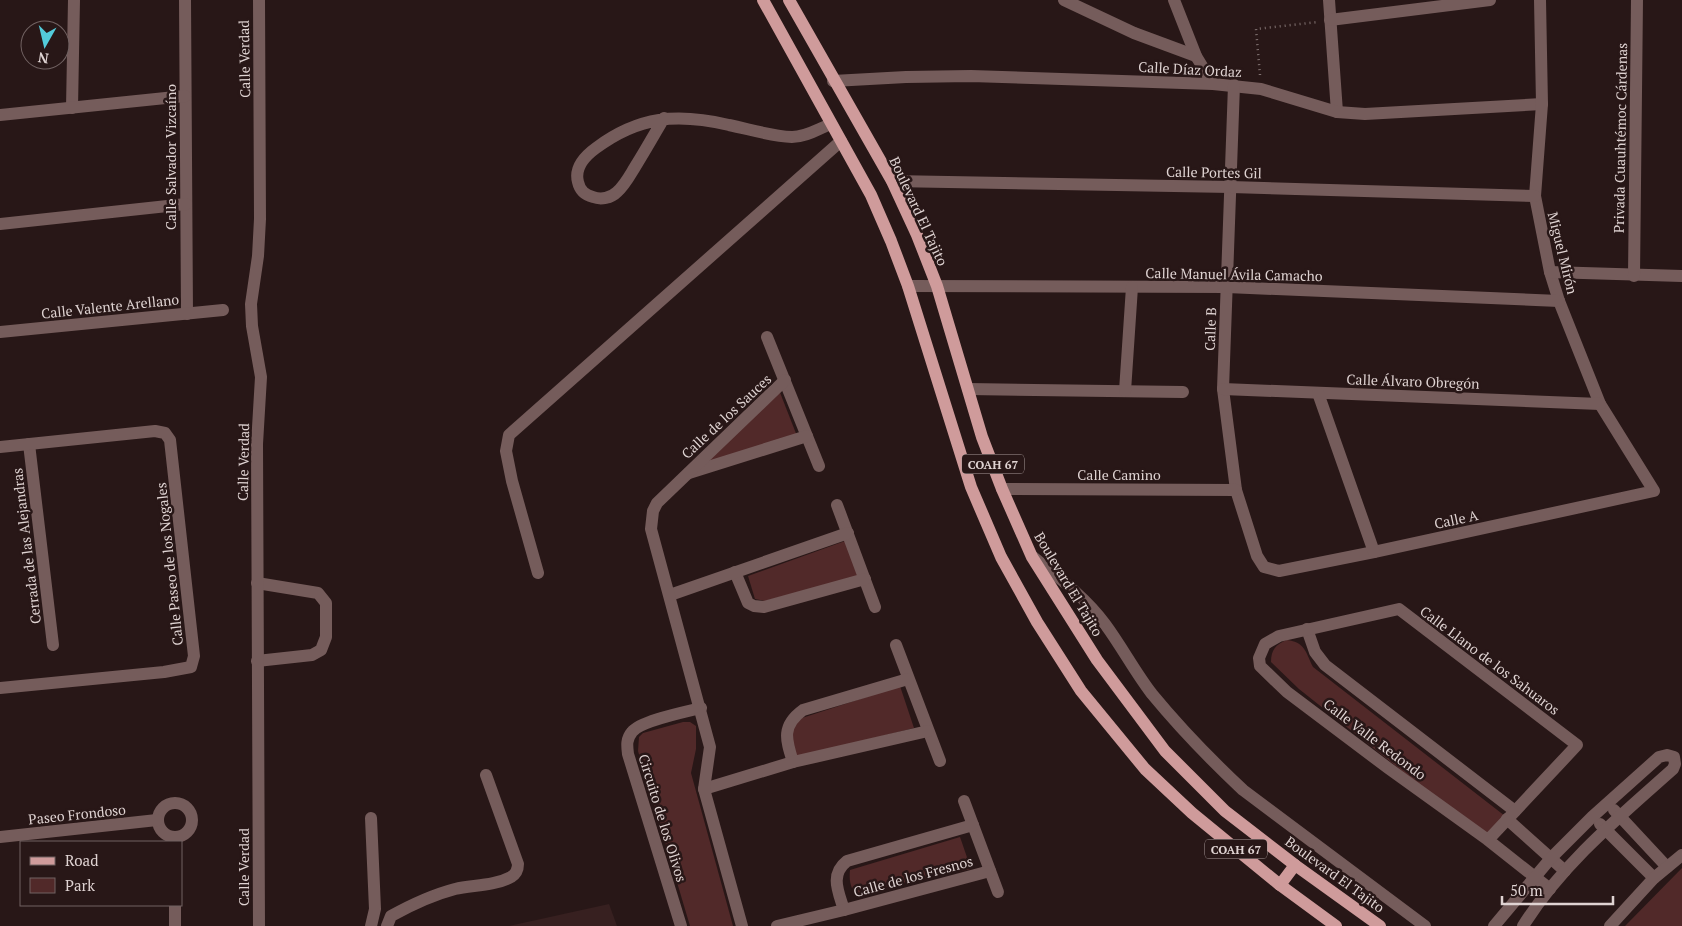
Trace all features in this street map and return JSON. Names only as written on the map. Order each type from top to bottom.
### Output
[{"type":"main road","name":"COAH 67","points":[[763,0],[871,195],[908,286],[971,487],[1002,557],[1037,622],[1081,691],[1145,769],[1192,813],[1280,885],[1336,926]]},
{"type":"main road","name":"Boulevard El Tajito","points":[[788,0],[892,181],[917,235],[937,286],[982,437],[1002,489],[1032,556],[1097,660],[1165,751],[1225,811],[1295,865],[1380,926]]},
{"type":"main road","points":[[1280,885],[1295,865]]},
{"type":"street","points":[[72,108],[74,0]]},
{"type":"street","name":"Calle Salvador Vizcaíno","points":[[184,0],[187,314]]},
{"type":"street","name":"Calle Verdad","points":[[259,0],[260,219],[258,256],[251,304],[252,326],[261,377],[256,444],[259,926]]},
{"type":"street","points":[[1064,0],[1134,33],[1196,56]]},
{"type":"street","points":[[1174,0],[1196,56],[1213,84]]},
{"type":"street","points":[[1329,0],[1337,112]]},
{"type":"street","points":[[1330,20],[1490,0]]},
{"type":"street","name":"Miguel Mirón","points":[[1540,0],[1542,104],[1535,196],[1550,272],[1559,301],[1600,404],[1654,490]]},
{"type":"street","name":"Privada Cuauhtémoc Cárdenas","points":[[1634,276],[1637,0]]},
{"type":"street","name":"Calle Díaz Ordaz","points":[[834,81],[971,76],[1234,85],[1261,89],[1337,112],[1365,114],[1542,104]]},
{"type":"street","name":"Calle B","points":[[1234,85],[1223,389],[1236,490],[1257,556],[1264,567]]},
{"type":"street","points":[[0,115],[185,96]]},
{"type":"street","points":[[664,118],[626,182],[617,192],[599,199],[587,196],[580,190],[577,180],[578,170],[583,158],[623,131],[641,124],[664,118],[682,118],[701,120],[777,136],[802,136],[831,124]]},
{"type":"street","points":[[538,573],[512,481],[506,451],[509,435],[841,141]]},
{"type":"street","name":"Calle Portes Gil","points":[[892,181],[1231,187],[1535,196]]},
{"type":"street","points":[[0,224],[186,204]]},
{"type":"street","points":[[1550,272],[1682,276]]},
{"type":"street","name":"Calle Manuel Ávila Camacho","points":[[908,286],[1227,287],[1559,301]]},
{"type":"street","points":[[1125,391],[1132,287]]},
{"type":"street","name":"Calle Valente Arellano","points":[[0,332],[223,310]]},
{"type":"street","name":"Calle de los Sauces","points":[[767,337],[819,466]]},
{"type":"street","name":"Calle de los Sauces","points":[[670,595],[651,529],[653,511],[658,503],[687,474],[785,380]]},
{"type":"street","points":[[968,389],[1183,392]]},
{"type":"street","name":"Calle Álvaro Obregón","points":[[1223,389],[1600,404]]},
{"type":"street","points":[[1318,393],[1374,552]]},
{"type":"street","name":"Calle Paseo de los Nogales","points":[[0,447],[155,431],[165,434],[170,440],[194,656],[191,667],[164,672],[0,688]]},
{"type":"street","name":"Calle de los Sauces","points":[[687,474],[807,436]]},
{"type":"street","name":"Cerrada de las Alejandras","points":[[30,444],[53,645]]},
{"type":"street","name":"Calle Camino","points":[[1002,489],[1236,490]]},
{"type":"street","name":"Calle A","points":[[1264,567],[1279,572],[1654,490]]},
{"type":"street","points":[[837,505],[875,607]]},
{"type":"street","points":[[742,926],[704,789],[710,747],[670,595],[848,534]]},
{"type":"street","points":[[1032,556],[1081,599],[1104,623],[1151,692],[1188,736],[1216,765],[1243,790],[1425,926]]},
{"type":"street","points":[[735,572],[748,603],[764,607],[865,579]]},
{"type":"street","points":[[257,583],[318,593],[326,603],[326,637],[321,650],[312,655],[257,661]]},
{"type":"street","name":"Calle Llano de los Sahuaros","points":[[1260,652],[1265,644],[1279,636],[1307,628],[1399,609],[1577,746],[1488,840]]},
{"type":"street","name":"Calle Valle Redondo","points":[[1307,628],[1315,652],[1325,664],[1511,815],[1565,871]]},
{"type":"street","points":[[896,645],[940,761]]},
{"type":"street","name":"Calle Valle Redondo","points":[[1260,652],[1260,666],[1287,692],[1488,840],[1550,889]]},
{"type":"street","points":[[793,762],[786,739],[792,720],[797,714],[803,710],[908,679]]},
{"type":"street","name":"Circuito de los Olivos","points":[[681,926],[628,754],[627,745],[628,737],[632,730],[641,724],[701,708]]},
{"type":"street","points":[[704,789],[793,762],[928,731]]},
{"type":"street","points":[[1494,926],[1551,858],[1592,818],[1659,757],[1667,755],[1674,757],[1676,764],[1673,769],[1605,830],[1565,871],[1524,926]]},
{"type":"street","points":[[375,909],[389,921],[415,903],[465,887],[492,883],[511,877],[516,872],[518,864],[486,775]]},
{"type":"street","name":"Calle de los Fresnos","points":[[964,801],[998,892]]},
{"type":"street","points":[[179,803],[188,808],[193,817],[192,827],[185,835],[175,840],[160,829],[157,820],[160,810],[169,804],[179,803]]},
{"type":"street","points":[[1608,804],[1667,867]]},
{"type":"street","points":[[371,818],[375,909],[371,926]]},
{"type":"street","points":[[1592,818],[1654,878]]},
{"type":"street","name":"Paseo Frondoso","points":[[0,837],[157,820]]},
{"type":"street","name":"Calle de los Fresnos","points":[[844,910],[836,882],[838,873],[847,862],[973,824]]},
{"type":"street","points":[[1610,926],[1654,878],[1682,855]]},
{"type":"street","name":"Calle de los Fresnos","points":[[777,926],[990,871]]},
{"type":"street","points":[[175,906],[175,926]]},
{"type":"path","points":[[1261,89],[1256,28],[1330,20]]},
{"type":"shaded area","points":[[609,904],[617,926],[509,926]]},
{"type":"green space","points":[[779,390],[797,436],[704,465]]},
{"type":"green space","points":[[845,541],[859,576],[765,601],[755,599],[748,576]]},
{"type":"green space","points":[[1287,640],[1298,643],[1301,646],[1313,667],[1505,816],[1484,836],[1299,689],[1271,662],[1275,648]]},
{"type":"green space","points":[[900,686],[914,728],[795,758],[791,736],[797,723],[802,718]]},
{"type":"green space","points":[[683,722],[690,722],[696,726],[696,749],[691,773],[733,926],[690,926],[638,751],[639,737],[643,733]]},
{"type":"green space","points":[[960,837],[971,869],[855,894],[853,891],[850,882],[850,870]]},
{"type":"green space","points":[[1682,868],[1682,926],[1625,926]]}]
